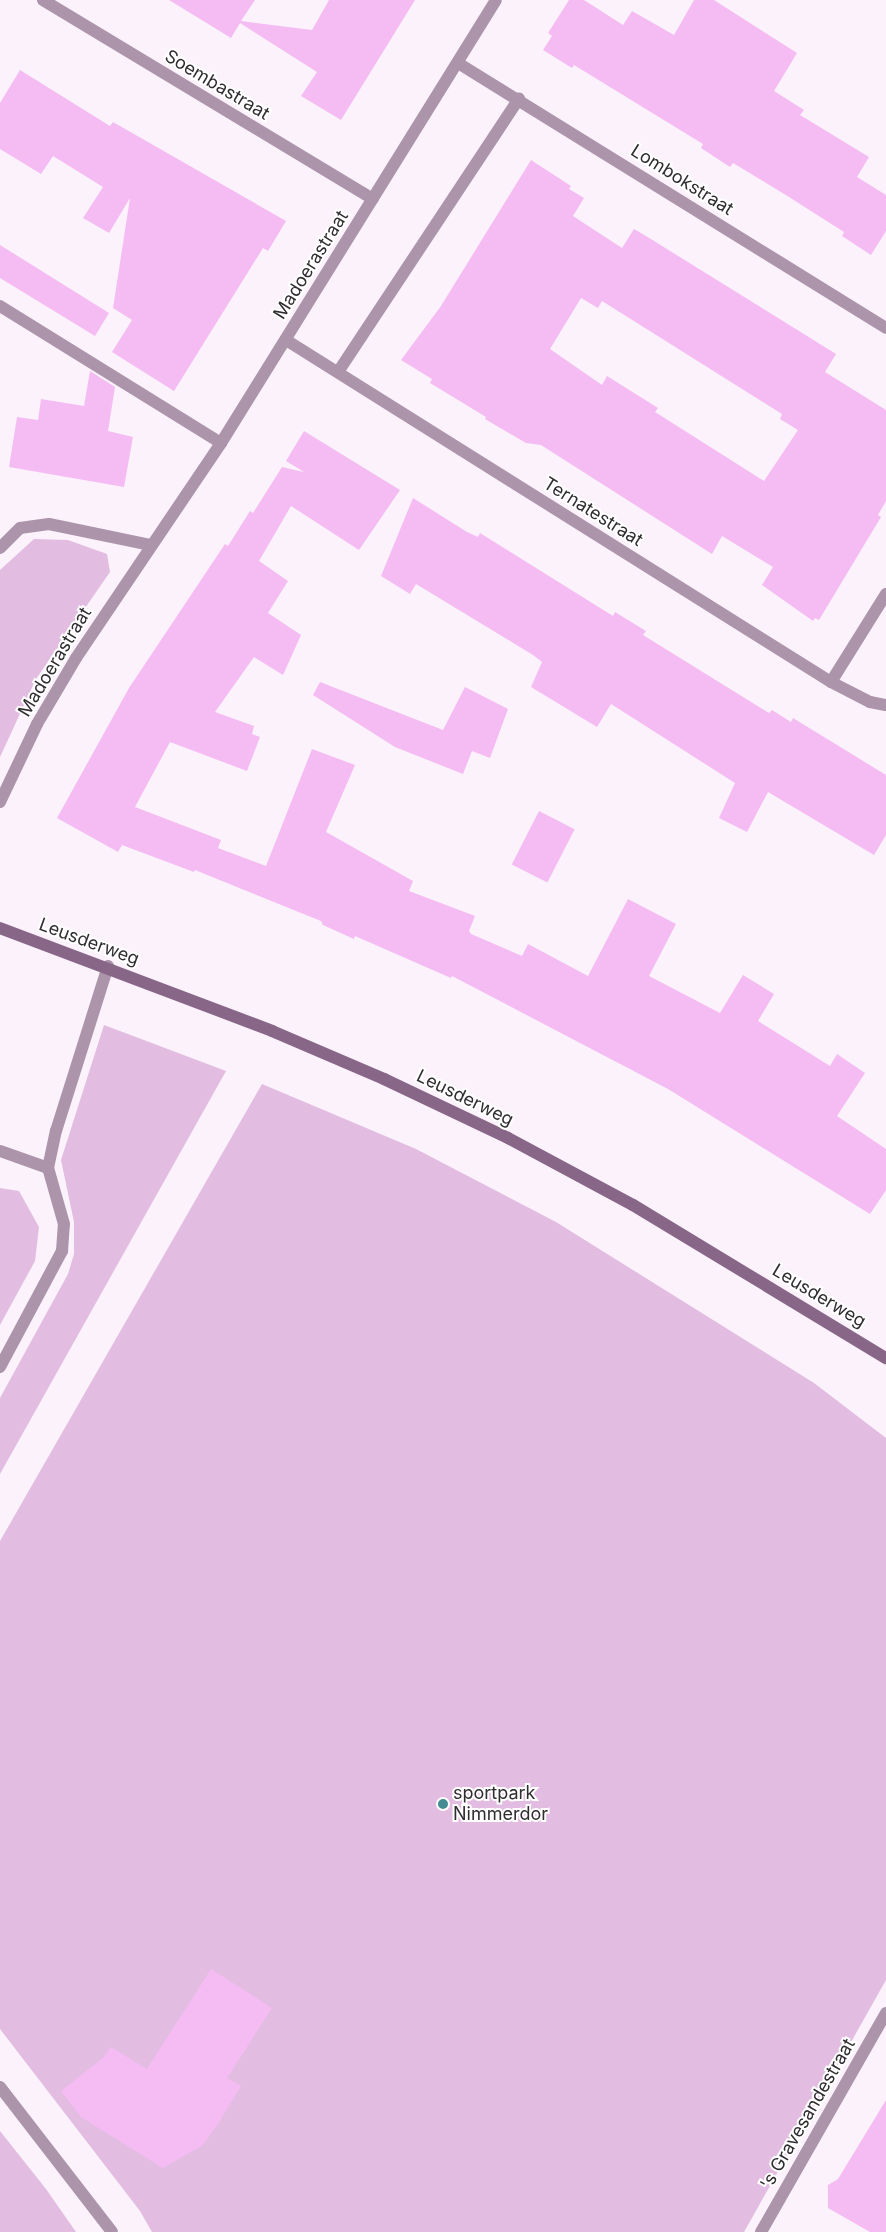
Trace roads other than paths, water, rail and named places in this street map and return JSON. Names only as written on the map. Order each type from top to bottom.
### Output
[{"type":"street","name":"Soembastraat","points":[[43,0],[373,199]]},
{"type":"street","name":"Madoerastraat","points":[[0,802],[37,724],[150,545],[221,443],[496,0]]},
{"type":"street","name":"Lombokstraat","points":[[458,63],[519,98],[886,328]]},
{"type":"street","points":[[338,372],[519,98]]},
{"type":"street","points":[[0,306],[221,443]]},
{"type":"street","name":"Ternatestraat","points":[[286,340],[831,682],[870,702],[886,705]]},
{"type":"street","points":[[0,548],[20,528],[49,524],[150,545]]},
{"type":"street","points":[[831,682],[886,594]]},
{"type":"street","name":"Leusderweg","points":[[0,928],[108,966],[384,1079],[508,1138],[633,1205],[886,1358]]},
{"type":"street","points":[[0,1367],[62,1251],[64,1224],[48,1168],[56,1131],[92,1011],[108,966]]},
{"type":"street","points":[[0,1151],[48,1168]]},
{"type":"street","name":"'s Gravesandestraat","points":[[761,2232],[886,2013]]},
{"type":"street","points":[[0,2087],[112,2232]]},
{"type":"place","name":"sportpark Nimmerdor","points":[[443,1804]]}]
